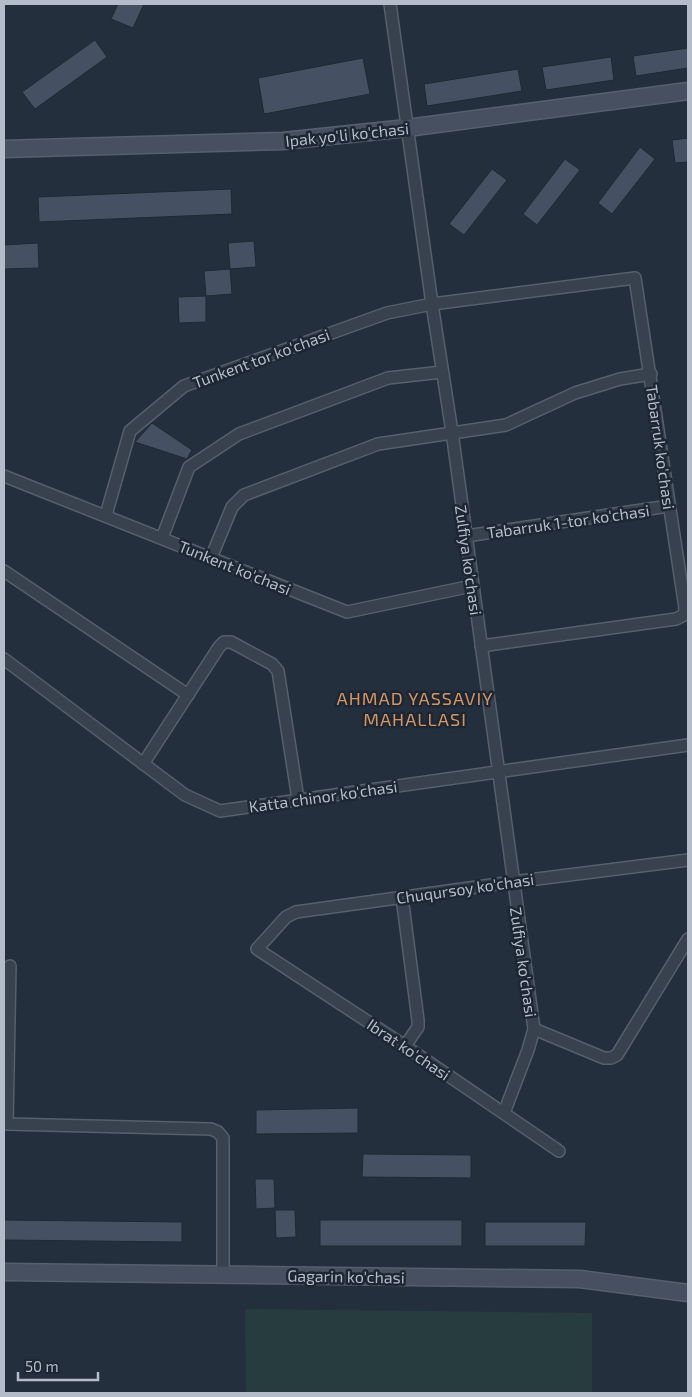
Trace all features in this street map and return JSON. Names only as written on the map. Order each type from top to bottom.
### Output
[{"type":"main road","name":"Ipak yo'li ko'chasi","points":[[4,148],[283,141],[407,128],[688,92]]},
{"type":"main road","name":"Gagarin ko'chasi","points":[[4,1272],[580,1279],[688,1293]]},
{"type":"street","name":"Zulfiya ko'chasi","points":[[390,4],[452,432],[534,1029],[504,1113]]},
{"type":"street","name":"Tabarruk ko'chasi","points":[[432,304],[635,278],[685,608],[684,615],[676,619],[481,646]]},
{"type":"street","name":"Tunkent tor ko'chasi","points":[[106,515],[130,431],[184,386],[387,313],[432,304]]},
{"type":"street","points":[[162,538],[189,467],[239,434],[388,378],[442,372]]},
{"type":"street","points":[[211,558],[232,507],[244,495],[378,444],[506,425],[575,393],[620,379],[651,374]]},
{"type":"street","name":"Tunkent ko'chasi","points":[[4,476],[347,612],[472,586]]},
{"type":"street","name":"Tabarruk 1-tor ko'chasi","points":[[466,536],[669,506]]},
{"type":"street","points":[[4,571],[188,695]]},
{"type":"street","points":[[143,764],[224,642],[231,642],[272,664],[278,671],[298,799]]},
{"type":"street","name":"Katta chinor ko'chasi","points":[[4,659],[185,795],[220,811],[688,745]]},
{"type":"street","name":"Chuqursoy ko'chasi","points":[[257,949],[286,917],[296,912],[688,860]]},
{"type":"street","points":[[402,897],[418,1020],[418,1027],[405,1046]]},
{"type":"street","points":[[534,1029],[604,1058],[611,1058],[617,1055],[688,940]]},
{"type":"street","name":"Ibrat ko'chasi","points":[[257,949],[405,1046],[559,1151]]},
{"type":"street","points":[[10,966],[7,1124],[210,1129],[218,1132],[223,1138],[223,1274]]},
{"type":"green space","points":[[245,1309],[592,1313],[592,1393],[246,1393]]},
{"type":"building","points":[[118,4],[144,4],[133,28],[111,19]]},
{"type":"building","points":[[95,40],[107,57],[35,109],[22,92]]},
{"type":"building","points":[[688,48],[688,68],[636,76],[633,56]]},
{"type":"building","points":[[611,57],[614,80],[546,90],[542,67]]},
{"type":"building","points":[[363,58],[370,94],[264,114],[258,78]]},
{"type":"building","points":[[518,69],[522,91],[427,106],[424,84]]},
{"type":"building","points":[[688,138],[688,162],[675,163],[672,140]]},
{"type":"building","points":[[640,147],[655,159],[612,214],[598,203]]},
{"type":"building","points":[[565,159],[580,170],[537,225],[523,214]]},
{"type":"building","points":[[492,169],[507,180],[464,235],[449,224]]},
{"type":"building","points":[[231,189],[232,214],[39,222],[38,197]]},
{"type":"building","points":[[254,241],[256,267],[230,269],[228,243]]},
{"type":"building","points":[[38,243],[39,268],[4,269],[4,245]]},
{"type":"building","points":[[230,269],[232,294],[206,296],[204,271]]},
{"type":"building","points":[[206,296],[206,322],[179,323],[178,297]]},
{"type":"building","points":[[152,423],[192,450],[187,459],[135,442]]},
{"type":"building","points":[[358,1108],[358,1133],[256,1134],[256,1110]]},
{"type":"building","points":[[363,1154],[471,1155],[471,1178],[362,1177]]},
{"type":"building","points":[[255,1179],[274,1179],[275,1208],[256,1209]]},
{"type":"building","points":[[275,1210],[295,1210],[296,1237],[276,1238]]},
{"type":"building","points":[[4,1220],[182,1222],[182,1242],[4,1240]]},
{"type":"building","points":[[320,1220],[462,1220],[462,1246],[320,1246]]},
{"type":"building","points":[[485,1222],[586,1222],[585,1246],[485,1246]]},
{"type":"district","name":"AHMAD YASSAVIY MAHALLASI","points":[[415,708]]}]
